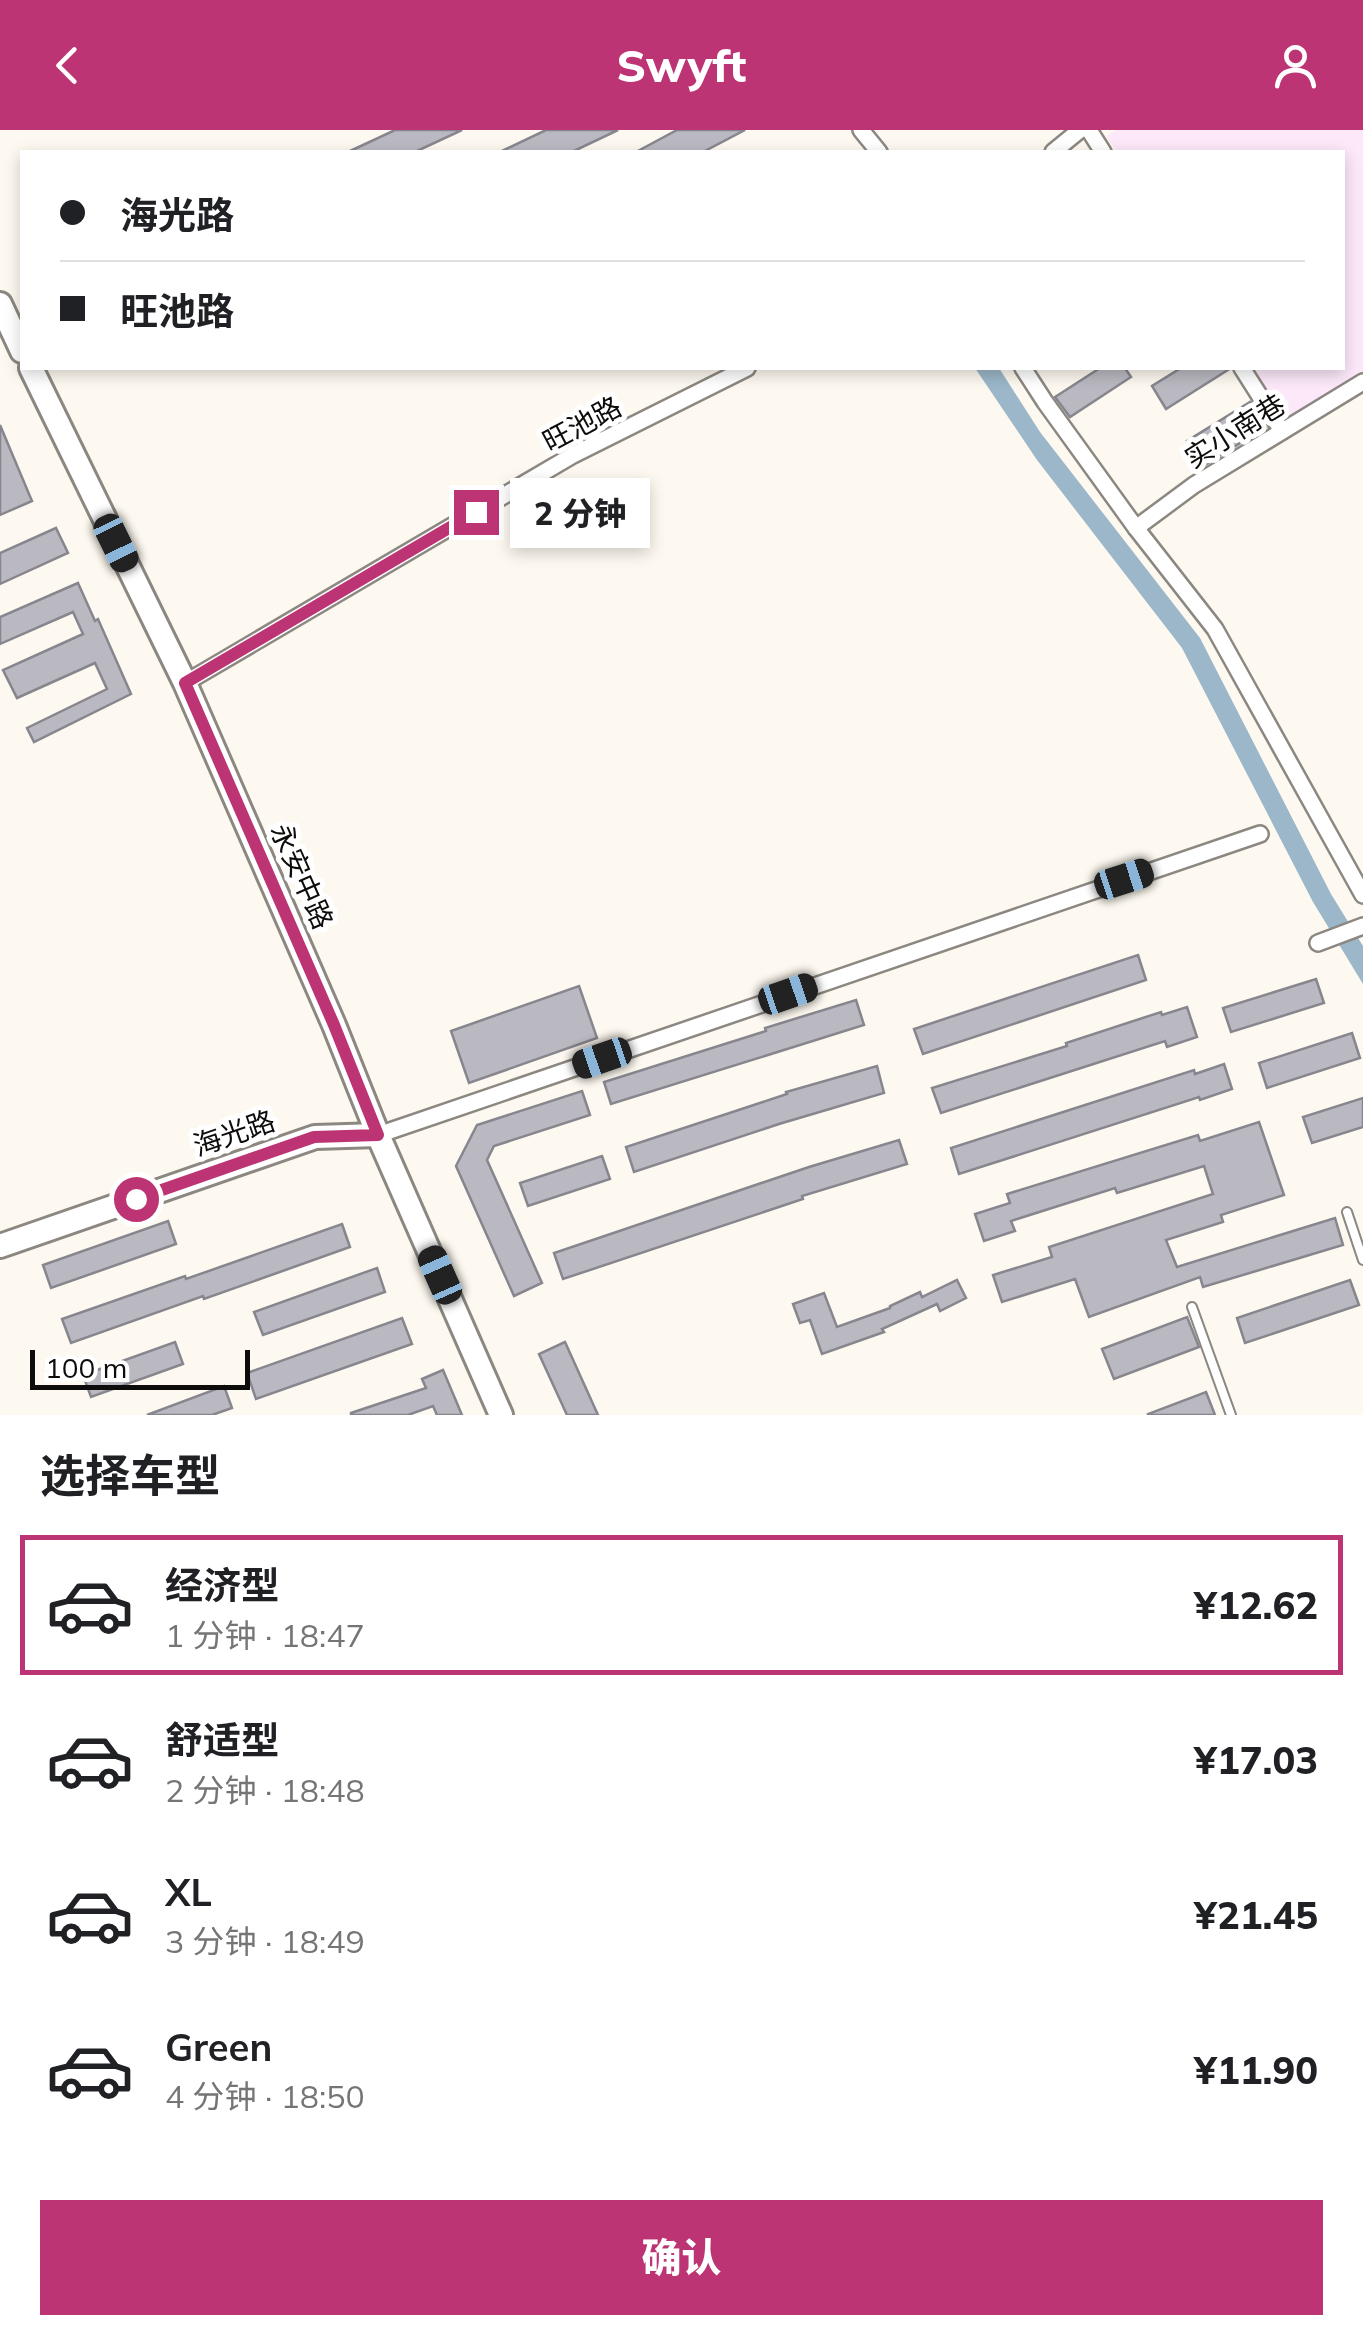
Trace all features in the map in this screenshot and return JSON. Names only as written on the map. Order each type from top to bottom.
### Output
[{"type":"street","points":[[861,130],[877,150]]},
{"type":"street","points":[[1056,150],[1080,130]]},
{"type":"street","points":[[0,304],[20,346]]},
{"type":"street","name":"永安中路","points":[[32,370],[185,683],[501,1415]]},
{"type":"street","name":"旺池路","points":[[185,683],[573,455],[743,370]]},
{"type":"street","points":[[1024,370],[1136,528],[1215,629],[1363,895]]},
{"type":"street","points":[[1243,370],[1282,431]]},
{"type":"street","name":"实小南巷","points":[[1136,528],[1194,485],[1363,382]]},
{"type":"street","points":[[378,1135],[1260,834]]},
{"type":"street","points":[[1321,941],[1363,926]]},
{"type":"street","name":"海光路","points":[[0,1246],[314,1137],[378,1135]]},
{"type":"lane","points":[[1348,1212],[1363,1260]]},
{"type":"lane","points":[[1192,1307],[1231,1415]]},
{"type":"shaded area","points":[[1116,130],[1363,130],[1363,375],[1284,423],[1251,370],[1345,370],[1345,150],[1116,150],[1106,136]]},
{"type":"water","points":[[976,370],[1000,370],[1040,432],[1200,638],[1331,894],[1363,946],[1363,984],[1313,902],[1182,648],[1037,460]]},
{"type":"building","points":[[395,130],[462,130],[419,150],[352,150]]},
{"type":"building","points":[[546,130],[618,130],[576,150],[504,150]]},
{"type":"building","points":[[677,130],[745,130],[707,150],[640,150]]},
{"type":"building","points":[[1097,370],[1126,370],[1131,377],[1070,417],[1055,397]]},
{"type":"building","points":[[1178,370],[1228,370],[1166,409],[1152,386]]},
{"type":"building","points":[[1250,402],[1266,427],[1203,466],[1187,441]]},
{"type":"building","points":[[0,425],[32,501],[0,515]]},
{"type":"building","points":[[56,528],[68,553],[0,584],[0,553]]},
{"type":"building","points":[[78,583],[131,694],[34,742],[27,728],[107,689],[95,663],[17,698],[3,670],[83,634],[73,612],[0,644],[0,617]]},
{"type":"building","points":[[1138,955],[1146,980],[923,1054],[914,1029]]},
{"type":"building","points":[[1316,979],[1324,1003],[1231,1032],[1223,1008]]},
{"type":"building","points":[[579,986],[597,1038],[469,1083],[451,1031]]},
{"type":"building","points":[[856,1000],[864,1025],[611,1104],[604,1082]]},
{"type":"building","points":[[1187,1007],[1197,1037],[1167,1047],[1165,1041],[941,1113],[932,1088],[1161,1012],[1162,1015]]},
{"type":"building","points":[[1352,1033],[1360,1058],[1267,1088],[1259,1063]]},
{"type":"building","points":[[1224,1064],[1232,1089],[959,1174],[951,1148],[1194,1070],[1195,1074]]},
{"type":"building","points":[[877,1066],[884,1093],[634,1172],[626,1147],[786,1092]]},
{"type":"building","points":[[582,1091],[590,1115],[494,1146],[487,1160],[542,1283],[514,1296],[456,1166],[477,1125]]},
{"type":"building","points":[[1363,1098],[1363,1127],[1312,1143],[1303,1117]]},
{"type":"building","points":[[1259,1122],[1284,1195],[1221,1215],[1223,1222],[1166,1240],[1177,1267],[1335,1218],[1343,1245],[1203,1287],[1200,1277],[1089,1317],[1075,1279],[1002,1302],[993,1275],[1052,1257],[1049,1247],[1213,1194],[1204,1166],[1117,1193],[1115,1188],[1011,1221],[1015,1231],[984,1241],[975,1214],[1010,1203],[1007,1194],[1198,1135],[1200,1141]]},
{"type":"building","points":[[899,1140],[907,1164],[563,1279],[554,1253]]},
{"type":"building","points":[[602,1156],[610,1179],[528,1206],[520,1183]]},
{"type":"building","points":[[168,1221],[176,1244],[51,1288],[43,1265]]},
{"type":"building","points":[[342,1224],[350,1247],[71,1343],[62,1319]]},
{"type":"building","points":[[377,1268],[385,1292],[263,1335],[254,1312]]},
{"type":"building","points":[[957,1280],[966,1298],[940,1311],[937,1304],[882,1329],[884,1332],[822,1354],[810,1320],[800,1323],[793,1304],[824,1293],[837,1327],[890,1308],[920,1292],[922,1297]]},
{"type":"building","points":[[1350,1280],[1359,1305],[1245,1343],[1237,1318]]},
{"type":"building","points":[[1187,1317],[1199,1347],[1114,1379],[1102,1349]]},
{"type":"building","points":[[402,1318],[412,1344],[256,1399],[247,1373]]},
{"type":"building","points":[[175,1342],[183,1364],[91,1397],[83,1375]]},
{"type":"building","points":[[565,1342],[598,1415],[567,1415],[539,1354]]},
{"type":"building","points":[[443,1370],[462,1415],[437,1415],[433,1406],[408,1415],[351,1415],[426,1388],[422,1379]]},
{"type":"building","points":[[224,1386],[232,1408],[212,1415],[147,1415]]},
{"type":"building","points":[[1206,1392],[1215,1415],[1148,1415],[1148,1414]]},
{"type":"route","points":[[136,1199],[314,1137],[378,1135],[185,683],[476,512]]}]
